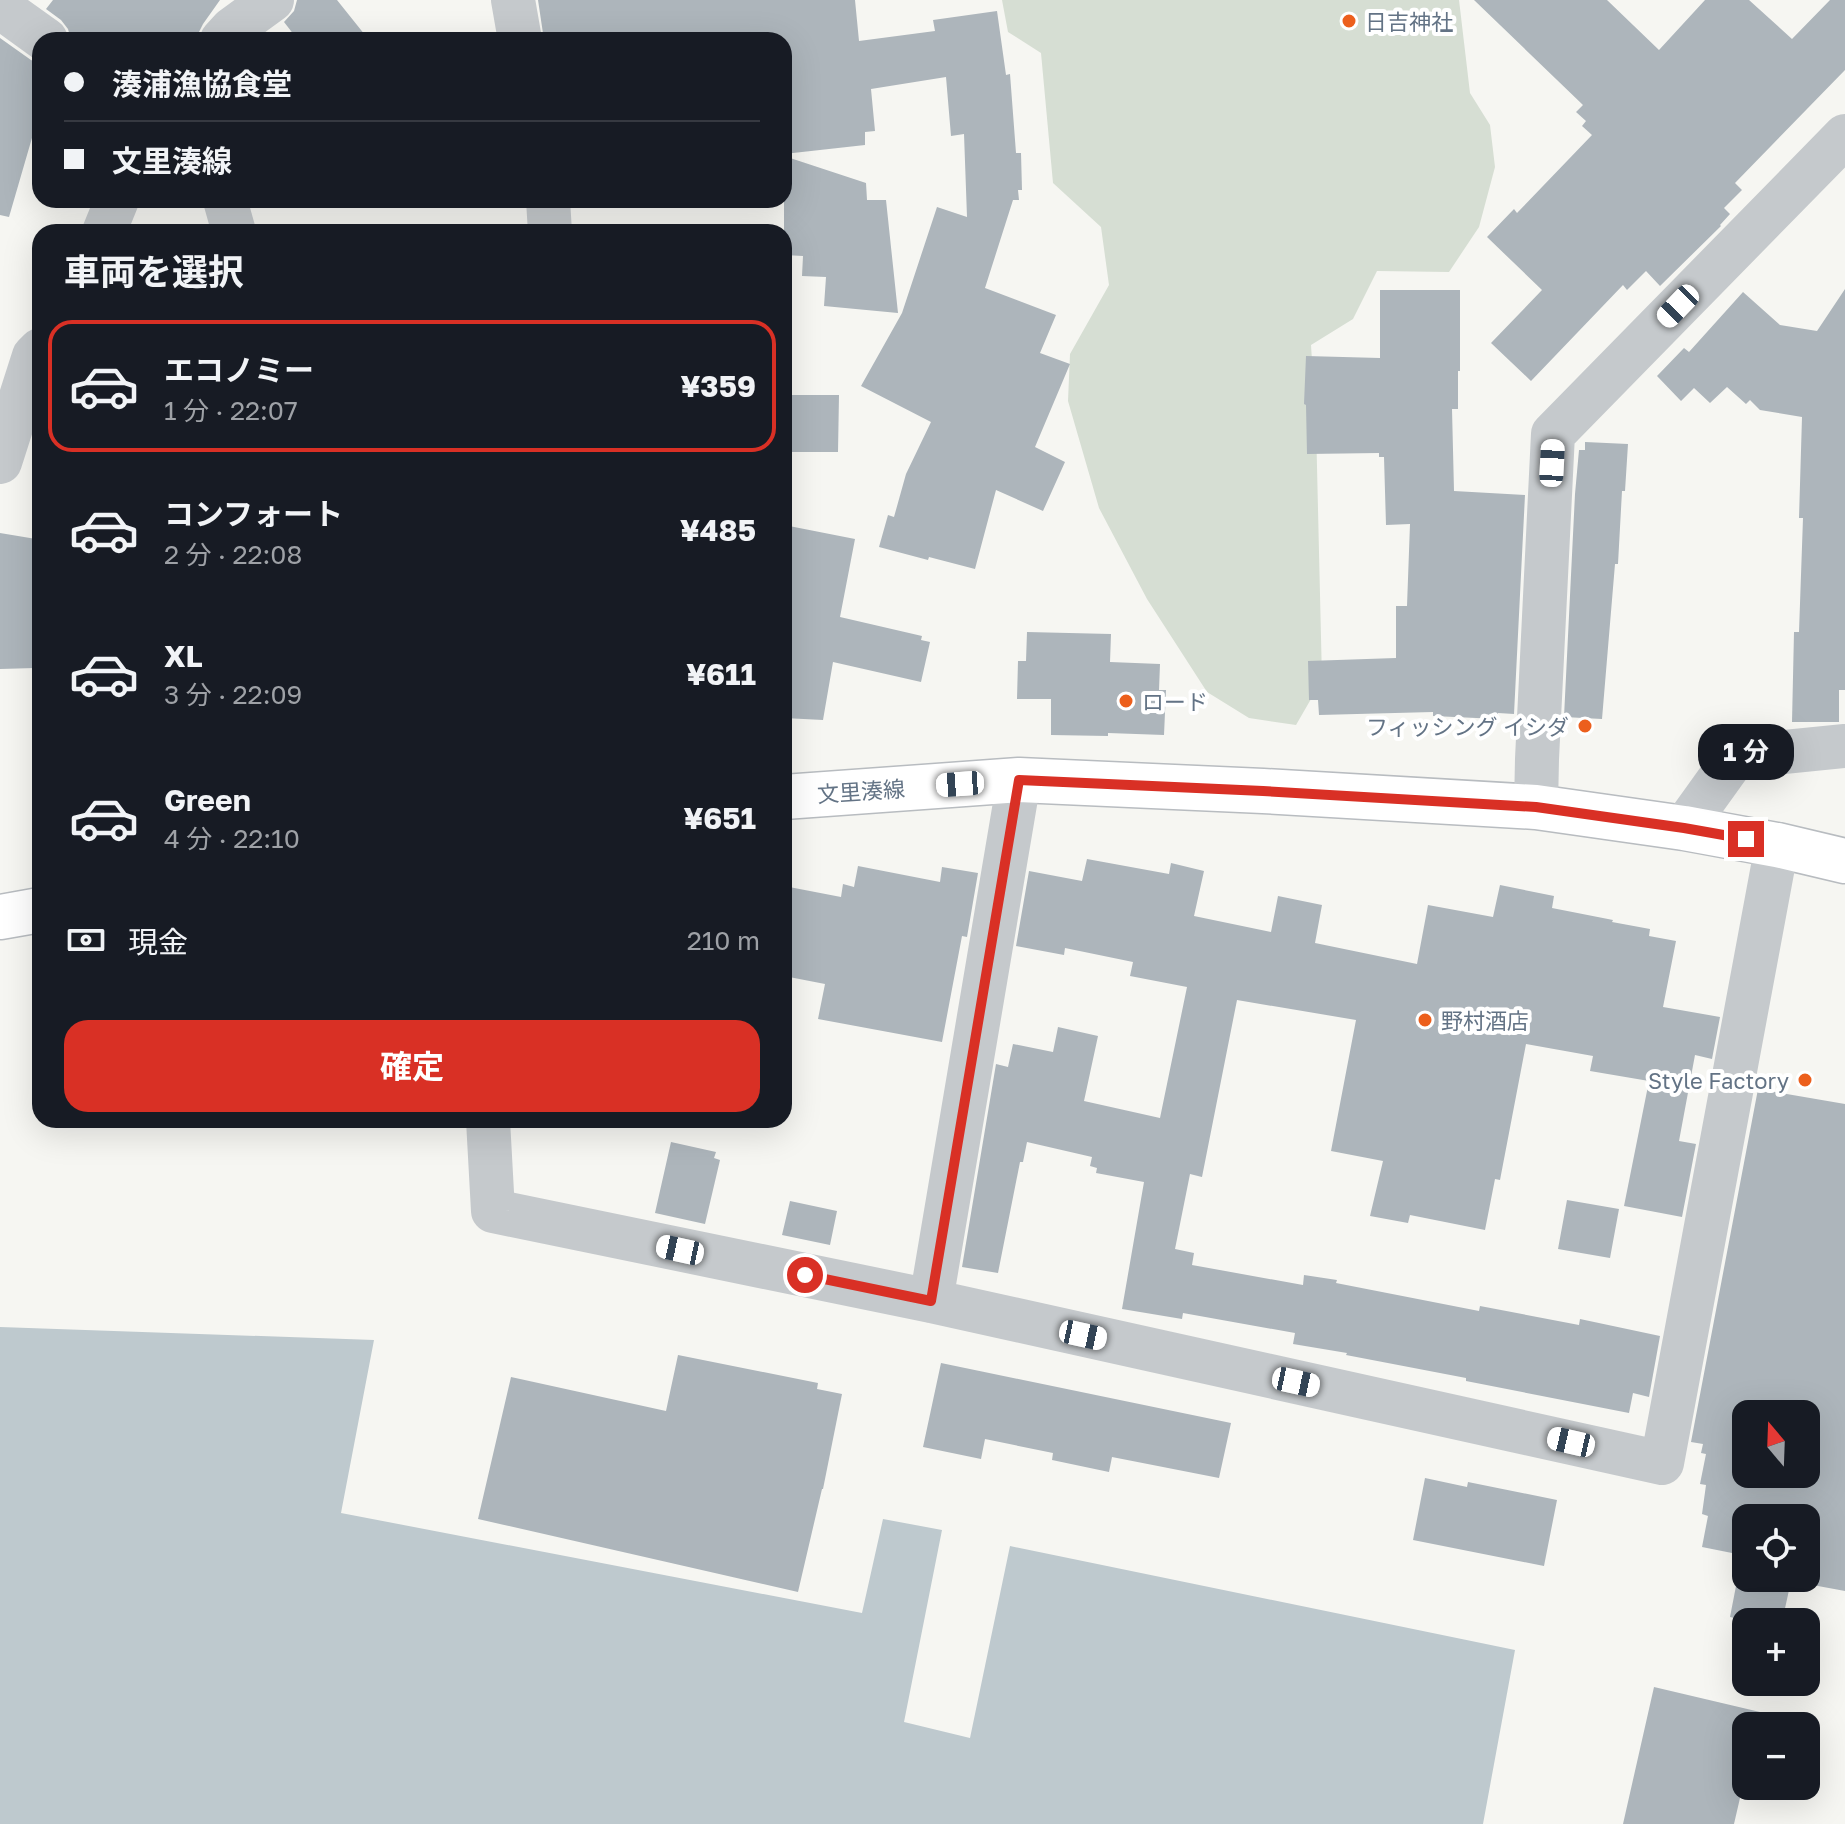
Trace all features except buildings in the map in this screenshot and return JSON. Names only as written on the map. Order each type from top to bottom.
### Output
[{"type":"main road","name":"文里湊線","points":[[792,796],[1019,780],[1536,807],[1684,828],[1845,861]]},
{"type":"main road","points":[[0,917],[32,911]]},
{"type":"street","points":[[229,32],[272,0]]},
{"type":"street","points":[[513,0],[519,32]]},
{"type":"street","points":[[0,7],[35,32]]},
{"type":"street","points":[[1536,807],[1553,434],[1845,136]]},
{"type":"street","points":[[0,462],[32,362]]},
{"type":"street","points":[[1684,828],[1735,757],[1845,746]]},
{"type":"street","points":[[931,1301],[1019,780]]},
{"type":"street","points":[[488,1128],[493,1211],[931,1301],[1662,1463],[1777,845]]},
{"type":"shaded area","points":[[1002,0],[1459,0],[1470,93],[1490,125],[1495,167],[1479,227],[1449,272],[1377,271],[1353,319],[1311,345],[1316,424],[1322,680],[1296,725],[1249,718],[1207,692],[1147,599],[1099,508],[1068,401],[1070,354],[1109,285],[1101,227],[1053,183],[1041,53],[1008,32]]},
{"type":"shaded area","points":[[0,1327],[374,1340],[341,1513],[862,1613],[883,1519],[942,1530],[904,1722],[970,1738],[1010,1546],[1515,1650],[1483,1824],[0,1824]]},
{"type":"place","name":"日吉神社","points":[[1349,21]]},
{"type":"place","name":"ロード","points":[[1126,701]]},
{"type":"place","name":"フィッシング イシダ","points":[[1585,726]]},
{"type":"place","name":"野村酒店","points":[[1425,1020]]},
{"type":"place","name":"Style Factory","points":[[1805,1080]]},
{"type":"route","points":[[805,1275],[931,1301],[1019,780],[1536,807],[1746,839]]}]
